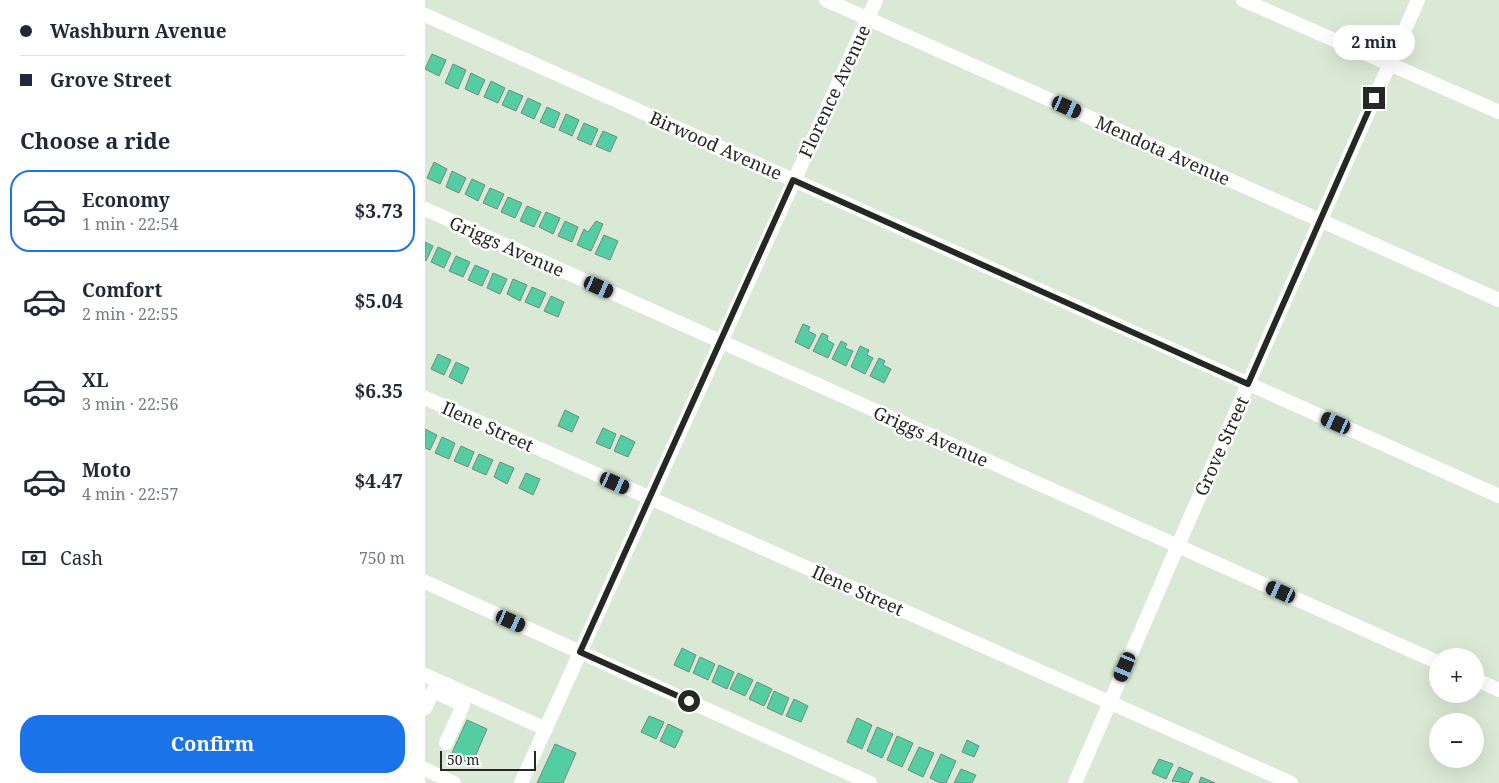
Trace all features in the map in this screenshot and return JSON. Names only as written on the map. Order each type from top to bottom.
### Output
[{"type":"street","name":"Mendota Avenue","points":[[826,0],[1499,300]]},
{"type":"street","name":"Florence Avenue","points":[[521,783],[876,0]]},
{"type":"street","points":[[1243,0],[1499,112]]},
{"type":"street","name":"Grove Street","points":[[1075,783],[1177,546],[1418,0]]},
{"type":"street","name":"Birwood Avenue","points":[[425,15],[1499,496]]},
{"type":"street","name":"Griggs Avenue","points":[[425,209],[1429,658]]},
{"type":"street","name":"Ilene Street","points":[[425,398],[1291,783]]},
{"type":"street","points":[[425,582],[870,783]]},
{"type":"street","points":[[425,675],[546,729]]},
{"type":"street","points":[[1484,683],[1499,690]]},
{"type":"street","points":[[425,708],[433,691],[463,705],[446,743]]},
{"type":"street","points":[[425,770],[454,783]]},
{"type":"building","points":[[432,54],[446,60],[439,76],[425,69]]},
{"type":"building","points":[[453,64],[466,70],[458,89],[445,83]]},
{"type":"building","points":[[471,73],[485,80],[478,95],[465,89]]},
{"type":"building","points":[[491,81],[505,88],[498,103],[484,97]]},
{"type":"building","points":[[509,90],[523,96],[516,111],[502,105]]},
{"type":"building","points":[[528,98],[541,104],[534,119],[521,113]]},
{"type":"building","points":[[547,107],[560,113],[554,128],[540,122]]},
{"type":"building","points":[[566,114],[579,120],[572,136],[559,130]]},
{"type":"building","points":[[584,123],[598,129],[591,145],[577,139]]},
{"type":"building","points":[[603,131],[617,137],[610,152],[596,146]]},
{"type":"building","points":[[434,162],[447,169],[440,184],[427,178]]},
{"type":"building","points":[[452,171],[466,178],[459,193],[446,187]]},
{"type":"building","points":[[472,179],[485,185],[478,201],[465,194]]},
{"type":"building","points":[[490,188],[504,194],[497,209],[483,203]]},
{"type":"building","points":[[508,197],[522,203],[515,218],[501,212]]},
{"type":"building","points":[[527,206],[541,212],[534,227],[520,221]]},
{"type":"building","points":[[546,212],[560,218],[553,234],[539,227]]},
{"type":"building","points":[[565,221],[578,227],[572,242],[558,236]]},
{"type":"building","points":[[596,221],[603,224],[591,251],[577,245],[584,229],[588,232]]},
{"type":"building","points":[[604,235],[618,241],[610,260],[595,254]]},
{"type":"building","points":[[425,242],[433,246],[426,261],[425,260]]},
{"type":"building","points":[[438,247],[451,253],[444,268],[431,262]]},
{"type":"building","points":[[456,256],[470,262],[463,277],[449,271]]},
{"type":"building","points":[[475,265],[489,271],[482,286],[468,280]]},
{"type":"building","points":[[493,273],[507,279],[500,294],[487,288]]},
{"type":"building","points":[[513,279],[527,285],[520,301],[507,294]]},
{"type":"building","points":[[532,287],[546,293],[539,308],[525,302]]},
{"type":"building","points":[[551,296],[564,302],[558,317],[544,311]]},
{"type":"building","points":[[803,324],[810,327],[808,331],[816,335],[809,349],[795,342]]},
{"type":"building","points":[[822,333],[828,336],[827,340],[834,344],[828,358],[813,351]]},
{"type":"building","points":[[841,341],[847,344],[845,348],[853,351],[846,366],[832,359]]},
{"type":"building","points":[[860,346],[869,350],[867,355],[873,358],[865,374],[851,367]]},
{"type":"building","points":[[438,354],[451,360],[444,375],[431,369]]},
{"type":"building","points":[[879,358],[885,361],[883,365],[891,369],[884,383],[870,376]]},
{"type":"building","points":[[456,362],[469,368],[462,384],[449,377]]},
{"type":"building","points":[[565,410],[579,417],[572,432],[558,426]]},
{"type":"building","points":[[603,428],[616,434],[610,449],[596,443]]},
{"type":"building","points":[[425,429],[437,435],[430,450],[425,448]]},
{"type":"building","points":[[621,435],[635,442],[628,457],[614,451]]},
{"type":"building","points":[[442,437],[455,443],[449,459],[435,453]]},
{"type":"building","points":[[461,446],[474,452],[468,467],[454,461]]},
{"type":"building","points":[[479,454],[493,460],[486,475],[472,469]]},
{"type":"building","points":[[500,462],[514,468],[507,484],[494,477]]},
{"type":"building","points":[[526,473],[540,479],[533,495],[519,488]]},
{"type":"building","points":[[682,648],[696,655],[689,672],[674,665]]},
{"type":"building","points":[[700,657],[715,664],[708,680],[693,673]]},
{"type":"building","points":[[719,665],[734,672],[727,689],[712,682]]},
{"type":"building","points":[[738,673],[753,680],[745,696],[730,689]]},
{"type":"building","points":[[757,682],[772,689],[764,706],[749,699]]},
{"type":"building","points":[[774,691],[789,698],[782,715],[767,708]]},
{"type":"building","points":[[794,699],[808,706],[801,722],[786,716]]},
{"type":"building","points":[[649,716],[664,722],[656,739],[641,732]]},
{"type":"building","points":[[857,718],[872,725],[862,749],[847,742]]},
{"type":"building","points":[[467,720],[487,729],[472,764],[451,755]]},
{"type":"building","points":[[668,724],[683,731],[675,748],[660,741]]},
{"type":"building","points":[[877,727],[893,734],[882,758],[867,751]]},
{"type":"building","points":[[897,736],[913,743],[902,767],[887,760]]},
{"type":"building","points":[[967,740],[979,746],[974,757],[962,752]]},
{"type":"building","points":[[555,744],[576,753],[563,783],[537,783]]},
{"type":"building","points":[[919,747],[934,753],[923,777],[908,770]]},
{"type":"building","points":[[941,754],[956,761],[946,783],[940,783],[930,778]]},
{"type":"building","points":[[1159,759],[1173,764],[1166,779],[1152,773]]},
{"type":"building","points":[[1179,767],[1193,773],[1188,783],[1172,781]]},
{"type":"building","points":[[961,769],[976,775],[972,783],[954,783]]},
{"type":"building","points":[[1201,777],[1215,783],[1199,783]]},
{"type":"route","points":[[689,701],[580,652],[793,180],[1248,384],[1374,98]]}]
